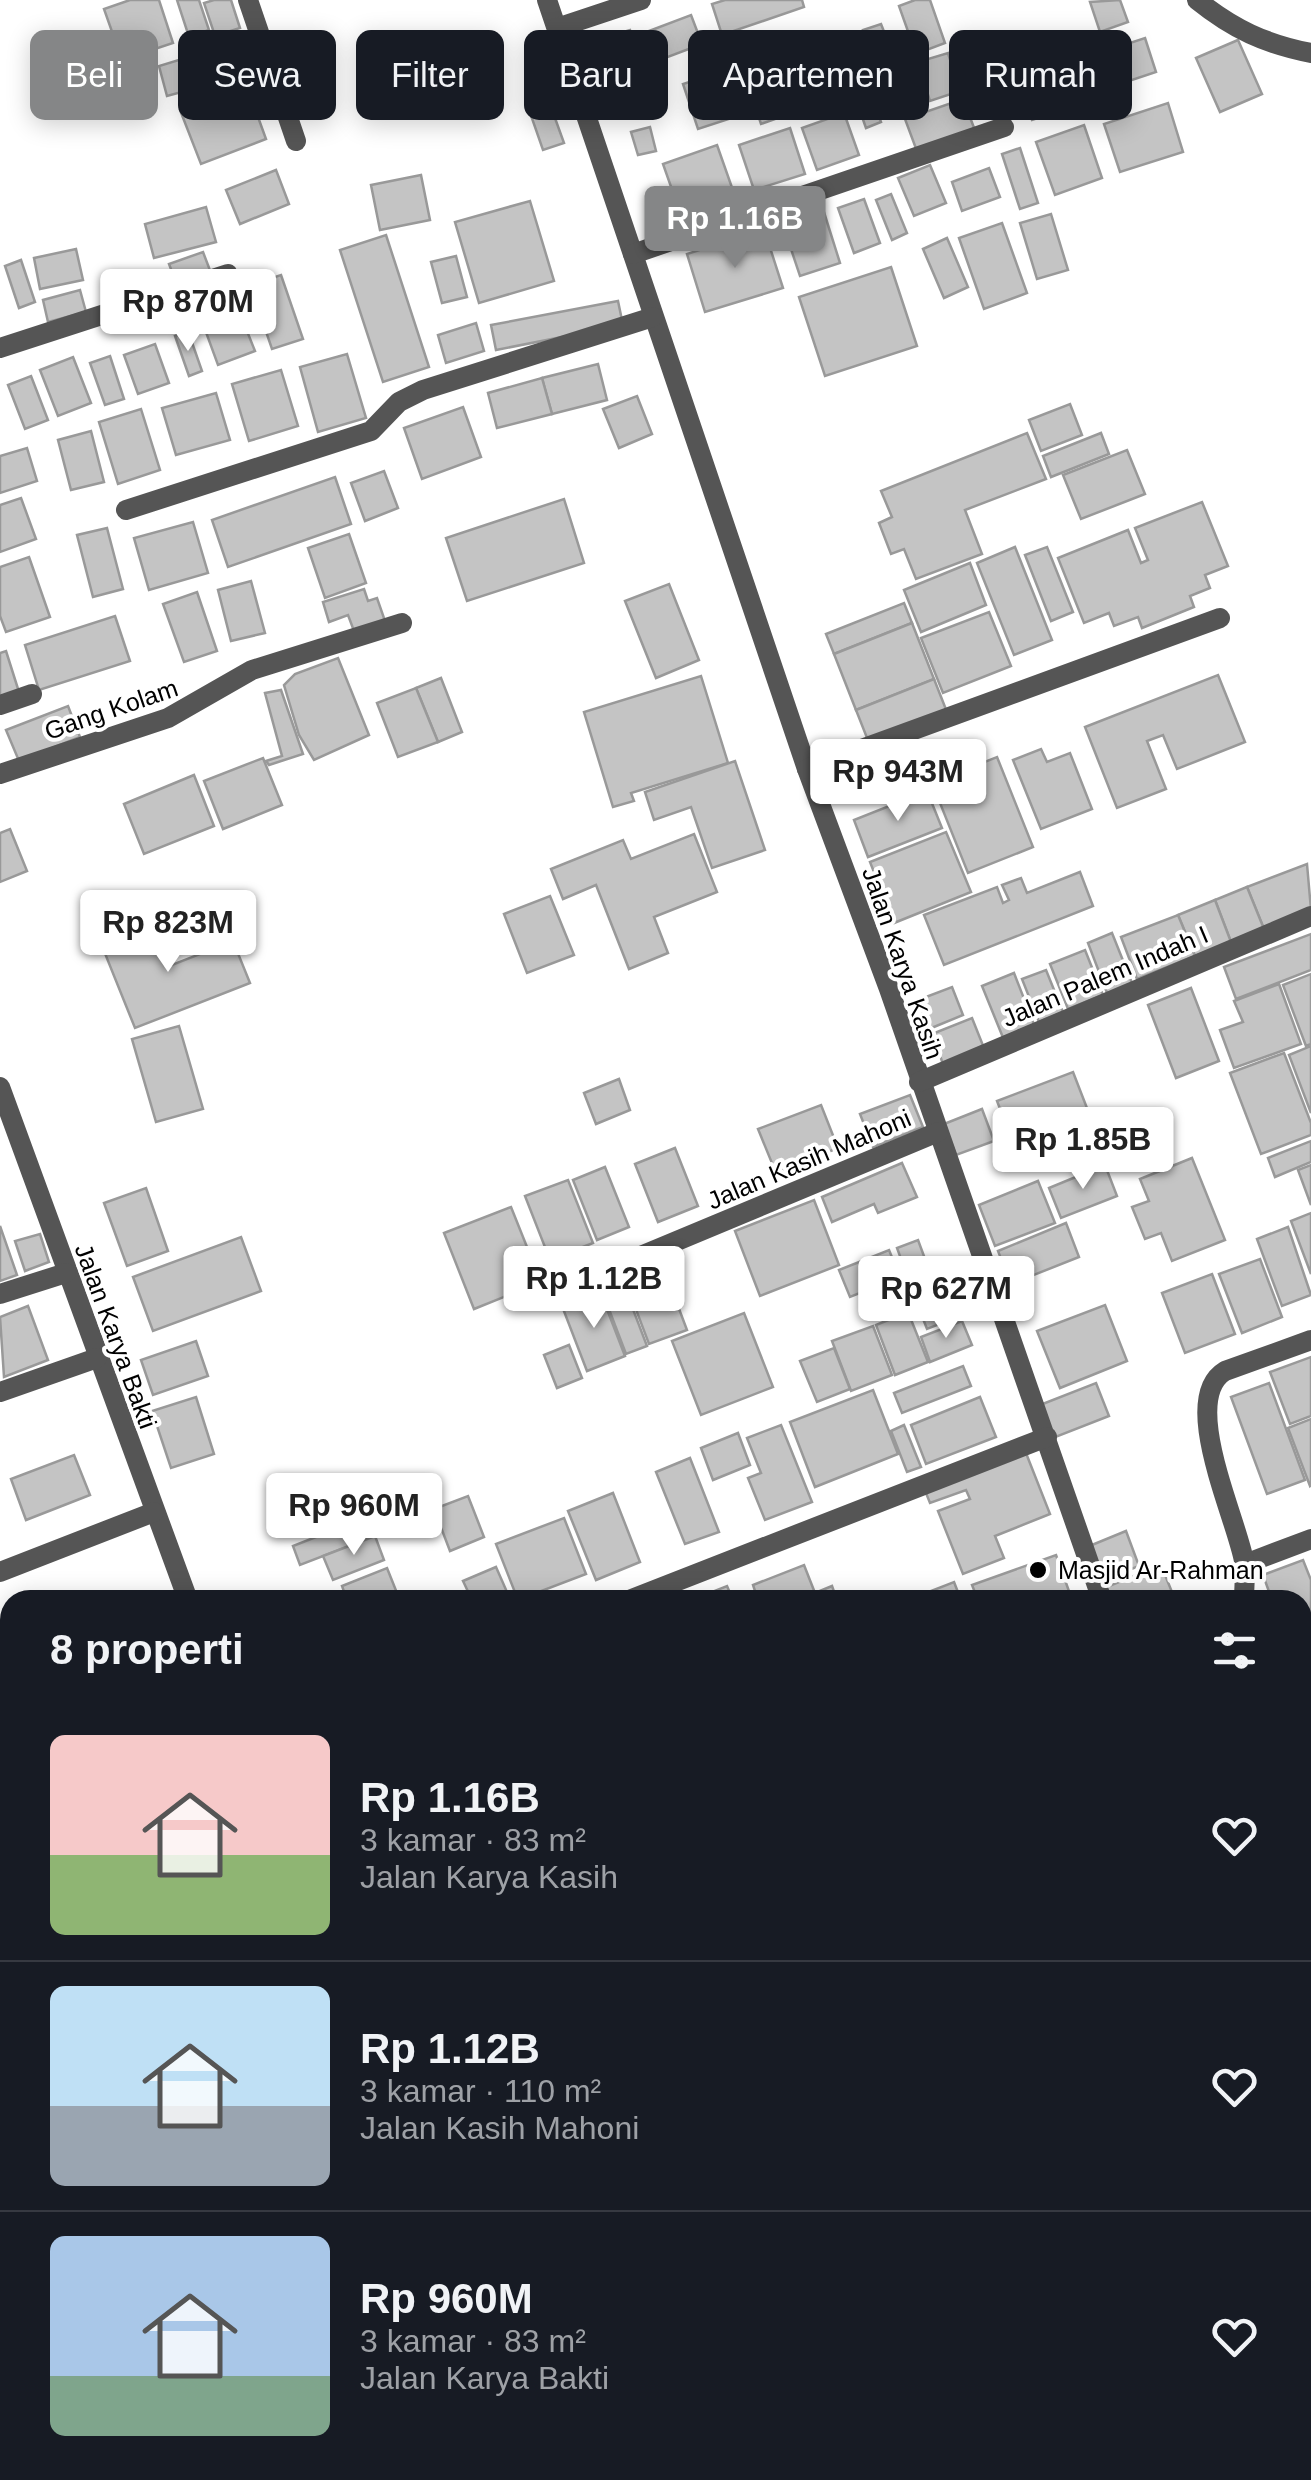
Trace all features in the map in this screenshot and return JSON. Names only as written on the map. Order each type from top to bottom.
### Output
[{"type":"street","points":[[248,0],[296,140]]},
{"type":"street","name":"Jalan Karya Kasih","points":[[546,0],[806,770],[889,988],[1099,1590]]},
{"type":"street","points":[[557,28],[641,0]]},
{"type":"street","points":[[1197,0],[1228,24],[1268,45],[1311,52]]},
{"type":"street","points":[[633,254],[1004,127]]},
{"type":"street","points":[[0,348],[228,274]]},
{"type":"street","points":[[126,510],[371,431],[400,402],[423,390],[653,317]]},
{"type":"street","points":[[806,770],[1220,618]]},
{"type":"street","name":"Gang Kolam","points":[[0,774],[168,718],[252,670],[402,623]]},
{"type":"street","points":[[0,705],[32,694]]},
{"type":"street","name":"Jalan Palem Indah I","points":[[919,1082],[1311,916]]},
{"type":"street","name":"Jalan Karya Bakti","points":[[0,1087],[5,1118],[184,1590]]},
{"type":"street","name":"Jalan Kasih Mahoni","points":[[588,1278],[938,1132]]},
{"type":"street","points":[[0,1294],[66,1273]]},
{"type":"street","points":[[1244,1590],[1244,1564],[1207,1426],[1205,1397],[1215,1377],[1225,1370],[1311,1340]]},
{"type":"street","points":[[0,1392],[97,1358]]},
{"type":"street","points":[[655,1590],[1047,1438]]},
{"type":"street","points":[[0,1572],[154,1512]]},
{"type":"street","points":[[1244,1564],[1311,1539]]},
{"type":"building","points":[[130,0],[159,0],[173,43],[158,48],[158,30],[111,30],[104,9]]},
{"type":"building","points":[[177,0],[199,0],[209,30],[187,30]]},
{"type":"building","points":[[231,0],[240,28],[213,30],[204,3]]},
{"type":"building","points":[[725,0],[802,0],[804,7],[737,30],[720,30],[712,4]]},
{"type":"building","points":[[930,0],[945,43],[929,49],[929,30],[908,30],[899,6]]},
{"type":"building","points":[[1120,0],[1128,22],[1099,30],[1090,2]]},
{"type":"building","points":[[691,15],[697,30],[688,30],[688,49],[668,57],[668,30],[652,30]]},
{"type":"building","points":[[1145,38],[1156,72],[1132,80],[1132,42]]},
{"type":"building","points":[[1238,40],[1262,94],[1220,112],[1196,58]]},
{"type":"building","points":[[948,53],[949,56],[949,95],[930,101],[929,98],[929,59]]},
{"type":"building","points":[[178,60],[178,93],[167,96],[159,66]]},
{"type":"building","points":[[1168,103],[1183,152],[1120,172],[1104,124],[1132,120],[1132,115]]},
{"type":"building","points":[[949,104],[949,120],[971,120],[976,133],[918,154],[905,120],[929,120],[929,111]]},
{"type":"building","points":[[184,120],[259,120],[266,139],[201,164]]},
{"type":"building","points":[[533,120],[556,120],[564,143],[543,150]]},
{"type":"building","points":[[695,120],[726,120],[698,129]]},
{"type":"building","points":[[824,120],[846,120],[859,155],[817,170],[802,128]]},
{"type":"building","points":[[863,120],[880,120],[881,122],[866,128]]},
{"type":"building","points":[[1084,125],[1102,178],[1055,195],[1036,142]]},
{"type":"building","points":[[650,127],[656,151],[638,155],[631,132]]},
{"type":"building","points":[[790,128],[805,174],[754,190],[739,145]]},
{"type":"building","points":[[717,145],[736,199],[682,218],[663,164]]},
{"type":"building","points":[[1020,148],[1038,203],[1020,209],[1002,154]]},
{"type":"building","points":[[930,165],[946,203],[914,216],[898,178]]},
{"type":"building","points":[[989,168],[1000,197],[962,211],[952,182]]},
{"type":"building","points":[[276,170],[289,204],[240,224],[226,190]]},
{"type":"building","points":[[421,175],[430,220],[380,230],[371,185]]},
{"type":"building","points":[[891,194],[907,233],[892,240],[876,200]]},
{"type":"building","points":[[864,199],[880,243],[854,253],[838,208]]},
{"type":"building","points":[[530,201],[554,281],[479,303],[455,222]]},
{"type":"building","points":[[206,207],[216,242],[154,258],[145,224]]},
{"type":"building","points":[[823,209],[840,263],[800,276],[782,222]]},
{"type":"building","points":[[1051,214],[1068,270],[1037,279],[1020,223]]},
{"type":"building","points":[[1002,223],[1027,293],[984,309],[959,238]]},
{"type":"building","points":[[764,229],[783,288],[705,312],[687,254]]},
{"type":"building","points":[[386,235],[429,367],[383,382],[340,250]]},
{"type":"building","points":[[947,238],[968,287],[944,298],[923,249]]},
{"type":"building","points":[[76,249],[83,280],[40,289],[34,258]]},
{"type":"building","points":[[203,252],[211,273],[177,285],[169,264]]},
{"type":"building","points":[[456,256],[467,297],[442,303],[431,262]]},
{"type":"building","points":[[21,260],[35,302],[19,308],[5,266]]},
{"type":"building","points":[[891,267],[917,346],[825,376],[799,297]]},
{"type":"building","points":[[281,275],[303,339],[272,349],[250,285]]},
{"type":"building","points":[[80,290],[86,312],[48,322],[43,300]]},
{"type":"building","points":[[618,301],[623,325],[496,350],[491,325]]},
{"type":"building","points":[[239,311],[255,351],[218,365],[203,324]]},
{"type":"building","points":[[476,323],[484,351],[446,363],[438,335]]},
{"type":"building","points":[[188,331],[202,371],[189,376],[175,336]]},
{"type":"building","points":[[155,344],[169,383],[138,394],[124,355]]},
{"type":"building","points":[[347,354],[366,418],[318,432],[300,367]]},
{"type":"building","points":[[110,356],[124,399],[105,405],[90,363]]},
{"type":"building","points":[[73,357],[91,403],[58,416],[40,370]]},
{"type":"building","points":[[598,364],[607,400],[552,414],[542,378]]},
{"type":"building","points":[[281,370],[298,426],[249,441],[232,384]]},
{"type":"building","points":[[31,376],[48,420],[25,429],[8,385]]},
{"type":"building","points":[[542,378],[552,414],[497,428],[488,393]]},
{"type":"building","points":[[216,393],[230,440],[176,455],[162,408]]},
{"type":"building","points":[[637,396],[652,434],[619,448],[603,409]]},
{"type":"building","points":[[1070,404],[1082,435],[1041,451],[1029,420]]},
{"type":"building","points":[[463,407],[481,457],[422,479],[404,428]]},
{"type":"building","points":[[141,409],[160,470],[118,484],[99,422]]},
{"type":"building","points":[[91,431],[104,482],[71,490],[58,440]]},
{"type":"building","points":[[1027,433],[1046,479],[965,510],[982,554],[916,579],[904,549],[891,554],[879,523],[892,517],[881,491]]},
{"type":"building","points":[[1101,433],[1109,454],[1051,477],[1043,456]]},
{"type":"building","points":[[27,448],[37,481],[0,493],[0,456]]},
{"type":"building","points":[[1127,450],[1145,494],[1081,519],[1063,475]]},
{"type":"building","points":[[384,471],[398,508],[365,521],[351,483]]},
{"type":"building","points":[[335,477],[351,524],[228,567],[212,520]]},
{"type":"building","points":[[21,498],[36,539],[0,552],[0,505]]},
{"type":"building","points":[[564,499],[584,563],[467,601],[446,538]]},
{"type":"building","points":[[1202,502],[1228,566],[1205,575],[1210,588],[1190,596],[1194,607],[1142,628],[1138,617],[1114,626],[1109,613],[1084,623],[1058,558],[1128,530],[1141,563],[1148,560],[1135,528]]},
{"type":"building","points":[[193,522],[208,573],[149,590],[134,538]]},
{"type":"building","points":[[107,528],[123,589],[93,597],[77,535]]},
{"type":"building","points":[[349,534],[366,583],[325,598],[308,548]]},
{"type":"building","points":[[1015,547],[1052,640],[1014,655],[977,563]]},
{"type":"building","points":[[1047,547],[1073,612],[1051,621],[1025,555]]},
{"type":"building","points":[[29,557],[50,617],[6,632],[0,616],[0,567]]},
{"type":"building","points":[[970,563],[986,605],[921,632],[904,590]]},
{"type":"building","points":[[251,581],[265,633],[231,641],[218,590]]},
{"type":"building","points":[[669,584],[699,660],[656,678],[625,601]]},
{"type":"building","points":[[364,589],[368,601],[377,598],[385,621],[354,631],[348,615],[329,622],[323,602]]},
{"type":"building","points":[[197,592],[217,651],[184,662],[163,604]]},
{"type":"building","points":[[904,603],[912,623],[834,654],[826,634]]},
{"type":"building","points":[[989,612],[1011,666],[943,693],[921,638]]},
{"type":"building","points":[[115,616],[130,661],[39,690],[25,645]]},
{"type":"building","points":[[912,623],[934,679],[856,710],[834,654]]},
{"type":"building","points":[[6,651],[19,692],[0,698],[0,653]]},
{"type":"building","points":[[338,658],[369,735],[314,760],[299,735],[284,685],[295,674]]},
{"type":"building","points":[[1218,675],[1245,742],[1177,769],[1163,735],[1147,741],[1166,789],[1117,808],[1085,727]]},
{"type":"building","points":[[701,676],[728,763],[631,793],[634,801],[613,807],[584,712]]},
{"type":"building","points":[[441,678],[462,732],[438,742],[416,688]]},
{"type":"building","points":[[934,679],[947,712],[869,743],[856,710]]},
{"type":"building","points":[[416,688],[438,742],[398,757],[377,703]]},
{"type":"building","points":[[281,690],[303,754],[269,765],[266,761],[282,756],[265,693]]},
{"type":"building","points":[[68,706],[80,737],[19,761],[6,730]]},
{"type":"building","points":[[1041,749],[1047,762],[1070,753],[1092,809],[1041,829],[1013,760]]},
{"type":"building","points":[[997,757],[1033,847],[968,873],[932,783]]},
{"type":"building","points":[[263,758],[282,805],[223,829],[204,781]]},
{"type":"building","points":[[735,761],[765,850],[712,868],[691,807],[654,820],[645,792]]},
{"type":"building","points":[[194,775],[214,826],[144,854],[124,804]]},
{"type":"building","points":[[927,791],[942,828],[868,857],[854,820]]},
{"type":"building","points":[[10,829],[27,871],[0,882],[0,833]]},
{"type":"building","points":[[946,832],[971,892],[894,923],[870,862]]},
{"type":"building","points":[[694,834],[717,892],[654,917],[668,953],[629,969],[596,885],[563,899],[551,869],[623,840],[631,859]]},
{"type":"building","points":[[1307,864],[1311,910],[1264,929],[1247,887]]},
{"type":"building","points":[[1080,872],[1093,906],[944,965],[924,915],[997,887],[1003,903],[1009,900],[1002,885],[1021,878],[1027,893]]},
{"type":"building","points":[[1247,887],[1264,929],[1231,942],[1215,900]]},
{"type":"building","points":[[550,896],[574,955],[527,973],[504,914]]},
{"type":"building","points":[[1215,900],[1231,942],[1195,956],[1178,915]]},
{"type":"building","points":[[1178,915],[1195,956],[1137,979],[1121,937]]},
{"type":"building","points":[[149,921],[167,967],[233,941],[250,983],[135,1028],[100,941]]},
{"type":"building","points":[[1112,933],[1134,988],[1109,998],[1088,943]]},
{"type":"building","points":[[1311,934],[1311,970],[1236,999],[1224,967]]},
{"type":"building","points":[[1085,950],[1103,995],[1068,1009],[1050,964]]},
{"type":"building","points":[[1046,970],[1063,1012],[1039,1022],[1022,979]]},
{"type":"building","points":[[1014,973],[1035,1027],[1004,1040],[982,986]]},
{"type":"building","points":[[1311,974],[1311,1044],[1306,1046],[1283,985]]},
{"type":"building","points":[[1279,984],[1301,1044],[1234,1068],[1220,1030],[1243,1022],[1234,1001]]},
{"type":"building","points":[[952,987],[963,1015],[929,1029],[918,1000]]},
{"type":"building","points":[[1191,988],[1219,1061],[1176,1078],[1148,1005]]},
{"type":"building","points":[[972,1018],[984,1048],[943,1064],[932,1034]]},
{"type":"building","points":[[179,1026],[203,1109],[156,1122],[132,1039]]},
{"type":"building","points":[[1311,1046],[1311,1113],[1289,1055]]},
{"type":"building","points":[[1284,1053],[1311,1123],[1311,1135],[1261,1154],[1230,1073]]},
{"type":"building","points":[[1073,1072],[1097,1134],[1021,1163],[997,1101]]},
{"type":"building","points":[[619,1079],[630,1110],[596,1124],[584,1093]]},
{"type":"building","points":[[910,1095],[923,1127],[873,1147],[860,1114]]},
{"type":"building","points":[[821,1105],[838,1148],[776,1173],[758,1129]]},
{"type":"building","points":[[982,1109],[994,1141],[956,1155],[944,1124]]},
{"type":"building","points":[[1311,1141],[1311,1162],[1275,1177],[1268,1158]]},
{"type":"building","points":[[675,1148],[698,1206],[658,1222],[635,1164]]},
{"type":"building","points":[[1192,1158],[1225,1240],[1172,1261],[1161,1233],[1145,1239],[1132,1207],[1149,1201],[1140,1179]]},
{"type":"building","points":[[902,1163],[917,1197],[878,1213],[874,1204],[832,1222],[822,1197]]},
{"type":"building","points":[[1105,1165],[1117,1196],[1061,1218],[1049,1188]]},
{"type":"building","points":[[1311,1165],[1311,1205],[1298,1170]]},
{"type":"building","points":[[605,1167],[629,1227],[597,1240],[573,1180]]},
{"type":"building","points":[[568,1180],[593,1243],[550,1260],[525,1196]]},
{"type":"building","points":[[1038,1181],[1055,1223],[995,1246],[979,1205]]},
{"type":"building","points":[[146,1188],[168,1251],[127,1266],[104,1203]]},
{"type":"building","points":[[814,1200],[839,1265],[760,1296],[735,1231]]},
{"type":"building","points":[[511,1207],[541,1282],[474,1309],[444,1233]]},
{"type":"building","points":[[1311,1213],[1311,1274],[1291,1221]]},
{"type":"building","points":[[1066,1223],[1079,1257],[1011,1284],[998,1251]]},
{"type":"building","points":[[0,1226],[17,1275],[0,1281]]},
{"type":"building","points":[[1288,1227],[1311,1295],[1282,1306],[1257,1239]]},
{"type":"building","points":[[40,1234],[49,1262],[25,1271],[15,1241]]},
{"type":"building","points":[[241,1237],[261,1291],[153,1331],[133,1277]]},
{"type":"building","points":[[918,1240],[928,1267],[907,1275],[897,1248]]},
{"type":"building","points":[[889,1250],[900,1277],[850,1297],[839,1270]]},
{"type":"building","points":[[1260,1259],[1282,1317],[1242,1333],[1219,1274]]},
{"type":"building","points":[[664,1269],[687,1330],[649,1344],[626,1283]]},
{"type":"building","points":[[1212,1274],[1235,1334],[1185,1353],[1162,1293]]},
{"type":"building","points":[[623,1283],[647,1346],[626,1354],[602,1291]]},
{"type":"building","points":[[600,1291],[625,1356],[587,1371],[562,1306]]},
{"type":"building","points":[[956,1292],[965,1314],[927,1329],[918,1306]]},
{"type":"building","points":[[1105,1305],[1127,1361],[1060,1388],[1037,1331]]},
{"type":"building","points":[[28,1306],[48,1360],[4,1377],[0,1317]]},
{"type":"building","points":[[908,1312],[928,1362],[895,1375],[876,1325]]},
{"type":"building","points":[[744,1313],[773,1387],[701,1415],[672,1341]]},
{"type":"building","points":[[962,1321],[972,1345],[930,1362],[921,1337]]},
{"type":"building","points":[[873,1326],[892,1375],[851,1391],[832,1341]]},
{"type":"building","points":[[196,1341],[208,1376],[153,1395],[141,1360]]},
{"type":"building","points":[[569,1345],[582,1378],[557,1388],[544,1355]]},
{"type":"building","points":[[834,1348],[850,1389],[817,1402],[800,1361]]},
{"type":"building","points":[[1311,1357],[1311,1416],[1290,1424],[1270,1372]]},
{"type":"building","points":[[963,1366],[971,1386],[902,1413],[894,1393]]},
{"type":"building","points":[[1096,1383],[1109,1416],[1053,1438],[1040,1405]]},
{"type":"building","points":[[1269,1383],[1305,1480],[1267,1494],[1231,1397]]},
{"type":"building","points":[[873,1390],[898,1454],[815,1487],[790,1422]]},
{"type":"building","points":[[196,1397],[214,1454],[171,1468],[152,1411]]},
{"type":"building","points":[[980,1397],[996,1437],[926,1464],[911,1425]]},
{"type":"building","points":[[1311,1419],[1311,1485],[1310,1486],[1288,1428]]},
{"type":"building","points":[[781,1425],[812,1502],[765,1520],[748,1478],[761,1473],[747,1438]]},
{"type":"building","points":[[904,1425],[921,1467],[907,1472],[891,1431]]},
{"type":"building","points":[[738,1433],[750,1465],[713,1480],[701,1448]]},
{"type":"building","points":[[1024,1448],[1050,1514],[995,1536],[1004,1558],[963,1574],[938,1511],[970,1499],[966,1490],[930,1503],[924,1488]]},
{"type":"building","points":[[74,1455],[90,1495],[26,1520],[11,1479]]},
{"type":"building","points":[[690,1458],[719,1532],[685,1544],[656,1472]]},
{"type":"building","points":[[349,1476],[364,1512],[321,1529],[307,1493]]},
{"type":"building","points":[[613,1493],[640,1562],[596,1580],[568,1511]]},
{"type":"building","points":[[468,1496],[484,1537],[450,1551],[434,1509]]},
{"type":"building","points":[[367,1517],[375,1536],[300,1565],[293,1546]]},
{"type":"building","points":[[564,1518],[586,1574],[544,1590],[514,1590],[496,1544]]},
{"type":"building","points":[[1126,1531],[1139,1566],[1101,1581],[1087,1547]]},
{"type":"building","points":[[375,1536],[384,1560],[333,1580],[323,1556]]},
{"type":"building","name":"Masjid Ar-Rahman","points":[[1056,1555],[1069,1590],[974,1590],[972,1585]]},
{"type":"building","points":[[1303,1560],[1311,1590],[1268,1590],[1263,1575]]},
{"type":"building","points":[[804,1565],[814,1590],[755,1590],[753,1585]]},
{"type":"building","points":[[1161,1565],[1171,1590],[1105,1590]]},
{"type":"building","points":[[496,1567],[506,1590],[467,1590],[463,1581]]},
{"type":"building","points":[[387,1568],[396,1590],[343,1590],[342,1586]]},
{"type":"building","points":[[954,1582],[957,1590],[934,1590]]},
{"type":"place","name":"Masjid Ar-Rahman","points":[[1038,1570]]}]
